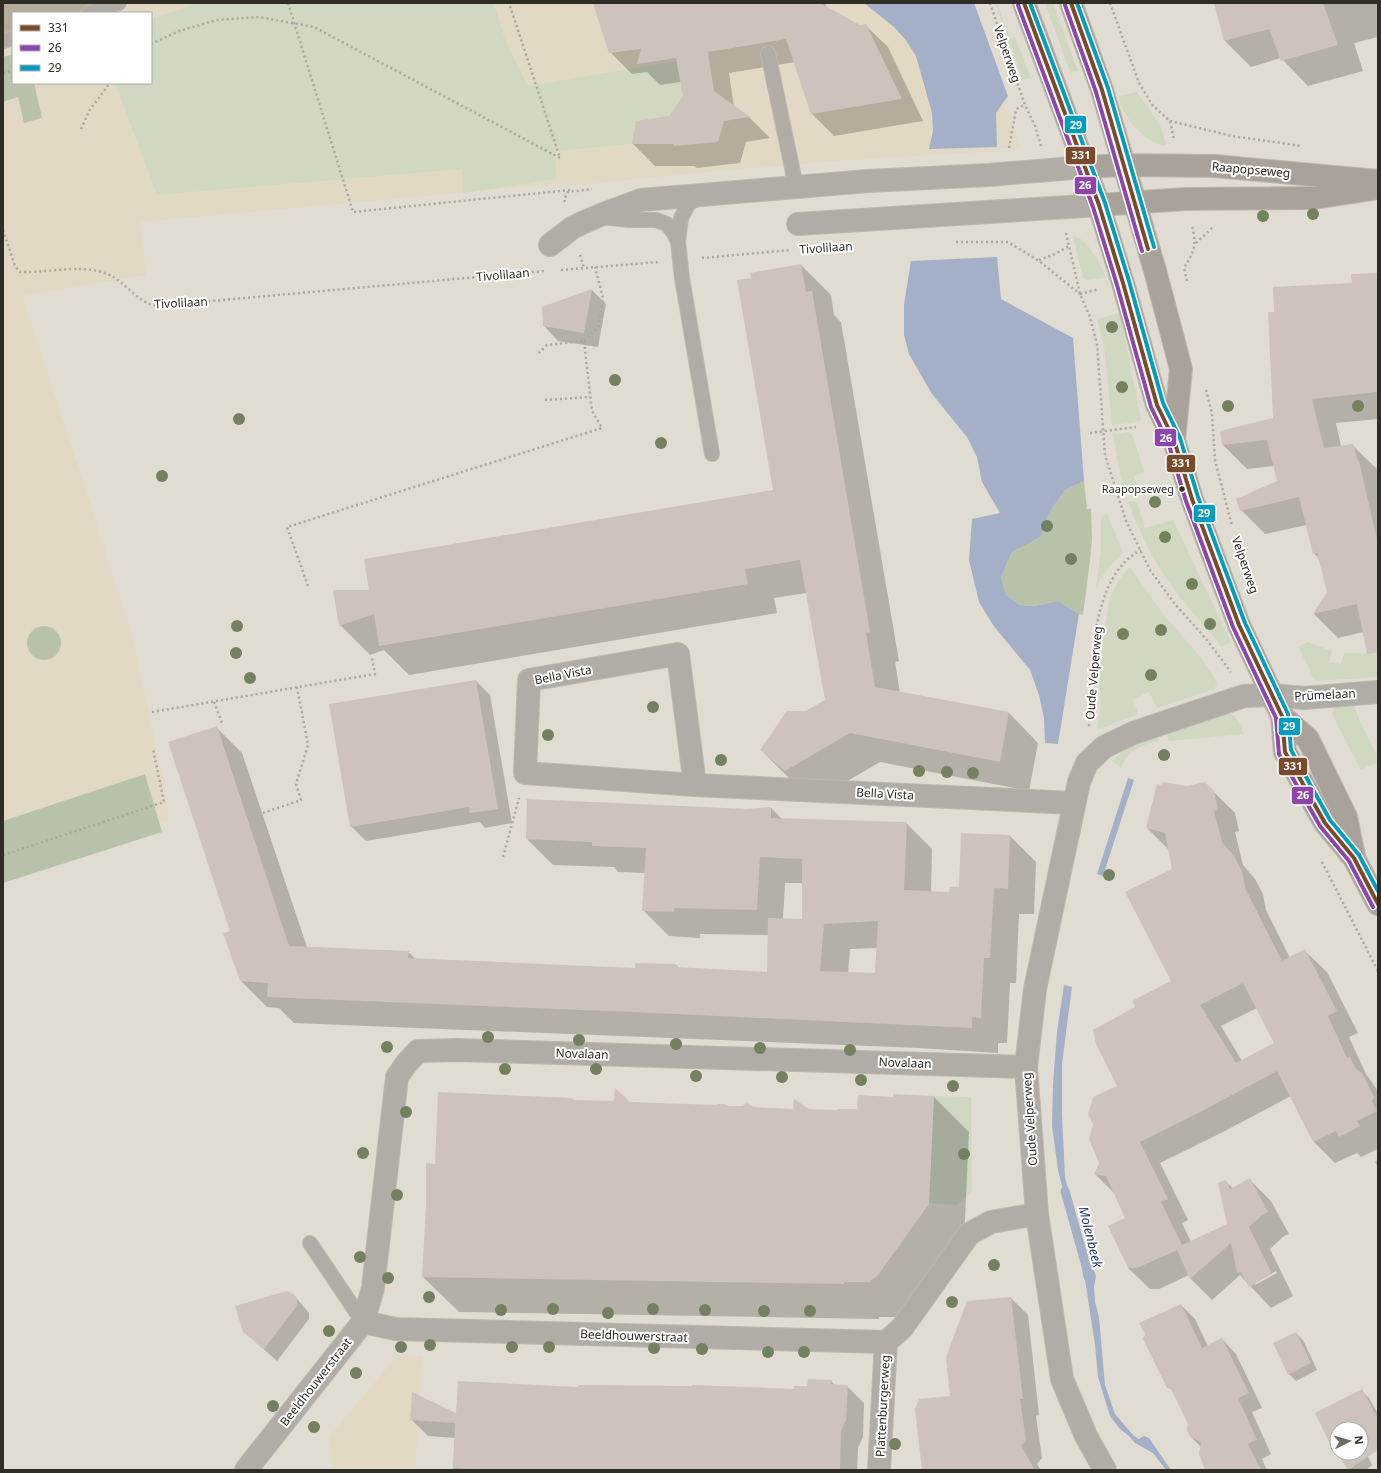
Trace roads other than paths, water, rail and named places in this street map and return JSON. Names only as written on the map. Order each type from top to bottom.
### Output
[{"type":"main road","points":[[1024,3],[1099,205],[1123,283],[1157,405],[1174,440],[1192,499],[1239,625],[1282,716],[1285,752],[1325,823],[1354,858],[1378,904]]},
{"type":"main road","points":[[1071,3],[1102,90],[1181,368],[1174,440]]},
{"type":"main road","name":"Raapopseweg","points":[[1085,167],[1124,165],[1215,166],[1378,181]]},
{"type":"main road","name":"Raapopseweg","points":[[1099,205],[1186,199],[1314,198],[1378,188]]},
{"type":"street","points":[[550,245],[572,228],[597,216],[641,200],[868,181],[989,175],[1085,167]]},
{"type":"street","name":"Tivolilaan","points":[[798,224],[1099,205]]},
{"type":"street","name":"Bella Vista","points":[[695,785],[678,654],[529,680],[525,773],[695,785],[1074,803]]},
{"type":"street","name":"Prümelaan","points":[[1272,695],[1304,698],[1378,692]]},
{"type":"street","name":"Oude Velperweg","points":[[1105,1470],[1086,1436],[1062,1379],[1037,1214],[1026,1067],[1035,989],[1074,803],[1079,782],[1087,764],[1104,747],[1122,738],[1244,696],[1272,695]]},
{"type":"street","name":"Novalaan","points":[[363,1322],[373,1288],[397,1077],[418,1051],[457,1050],[1026,1067]]},
{"type":"street","points":[[886,1342],[902,1328],[969,1234],[991,1222],[1037,1214]]},
{"type":"street","name":"Beeldhouwerstraat","points":[[246,1470],[363,1322],[396,1329],[886,1342]]},
{"type":"street","name":"Plattenburgerweg","points":[[879,1470],[886,1342]]},
{"type":"lane","points":[[93,12],[119,3]]},
{"type":"lane","points":[[768,53],[796,187]]},
{"type":"lane","points":[[704,195],[689,203],[681,218],[678,242],[679,260],[712,454]]},
{"type":"lane","points":[[597,216],[629,220],[656,220],[667,224],[674,233],[678,242]]},
{"type":"lane","points":[[310,1243],[363,1322]]},
{"type":"water","points":[[864,3],[974,3],[1008,96],[996,113],[997,147],[929,149],[933,131],[932,113],[916,56],[905,39],[894,27]]},
{"type":"water","points":[[997,257],[1001,299],[1073,338],[1084,481],[1065,490],[1049,513],[1041,537],[1012,552],[1001,577],[1006,595],[1020,605],[1034,606],[1058,601],[1079,614],[1058,744],[1045,743],[1044,718],[1039,695],[1030,670],[993,625],[979,602],[969,560],[972,519],[1000,513],[982,482],[977,457],[967,437],[932,394],[909,354],[904,335],[904,304],[911,261]]},
{"type":"water","points":[[1128,778],[1134,780],[1103,876],[1097,874]]},
{"type":"water","points":[[1064,985],[1072,987],[1062,1064],[1062,1116],[1065,1177],[1071,1200],[1066,1202],[1058,1170],[1052,1126],[1053,1084],[1057,1032]]},
{"type":"water","points":[[1092,1265],[1096,1276],[1094,1287],[1095,1302],[1099,1317],[1105,1385],[1115,1414],[1134,1436],[1139,1439],[1144,1436],[1149,1438],[1171,1470],[1166,1470],[1153,1453],[1135,1443],[1119,1428],[1110,1416],[1098,1377],[1095,1345],[1083,1266]]},
{"type":"waterway","name":"Molenbeek","points":[[1065,1191],[1088,1277]]},
{"type":"place","name":"Raapopseweg","points":[[1182,489]]}]
